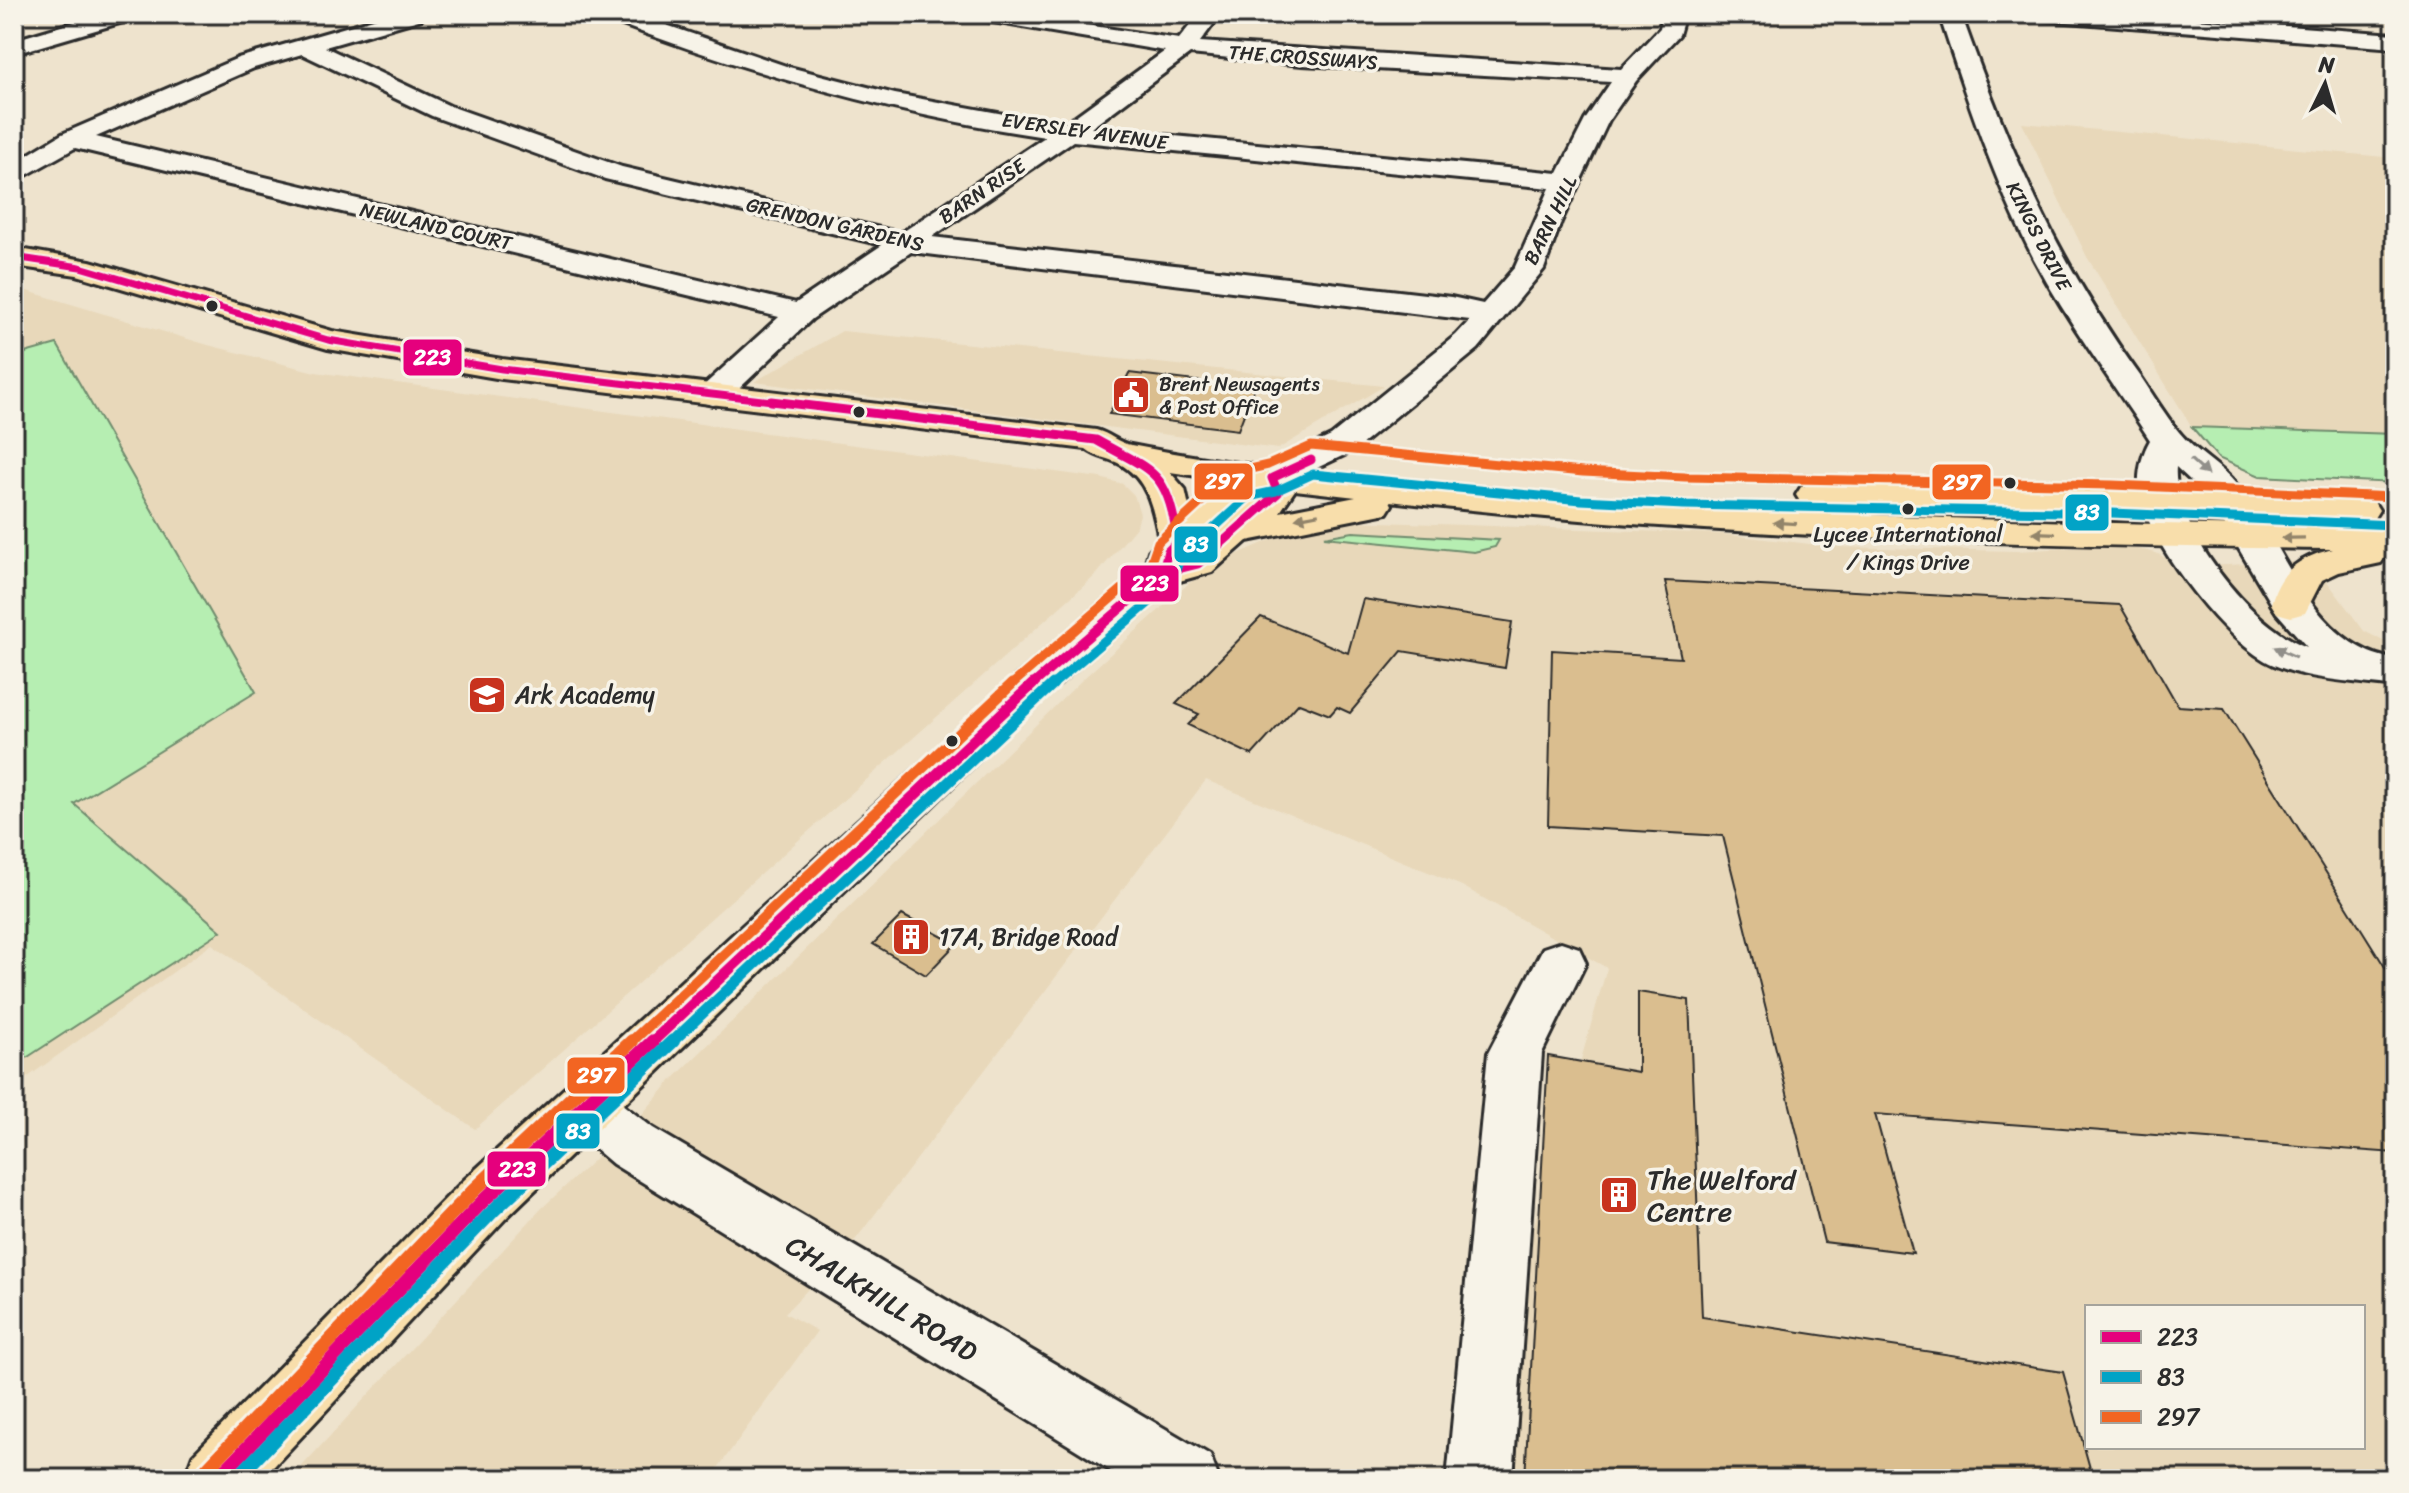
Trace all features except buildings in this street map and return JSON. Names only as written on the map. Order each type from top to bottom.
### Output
[{"type":"main road","points":[[14,257],[80,267],[328,340],[502,369],[1096,440],[1127,436],[1311,460],[1582,486],[2231,504],[2394,530]]},
{"type":"main road","points":[[1096,440],[1111,451],[1132,456],[1272,478],[1440,497],[1633,513],[1864,527],[2249,539],[2394,530]]},
{"type":"main road","points":[[1132,456],[1167,489],[1170,557]]},
{"type":"main road","points":[[1170,557],[1198,564],[1278,493],[1272,478]]},
{"type":"main road","points":[[217,1479],[484,1200],[1170,557],[1241,484],[1272,478]]},
{"type":"main road","points":[[1235,533],[1358,506],[1440,497]]},
{"type":"main road","points":[[2291,604],[2293,584],[2302,574],[2371,554],[2394,530]]},
{"type":"street","points":[[14,47],[125,14]]},
{"type":"street","points":[[14,174],[71,139],[246,63],[414,14]]},
{"type":"street","name":"EVERSLEY AVENUE","points":[[614,14],[700,48],[803,78],[936,109],[1068,133],[1569,182]]},
{"type":"street","name":"THE CROSSWAYS","points":[[981,14],[1044,28],[1184,48],[1627,76]]},
{"type":"street","name":"BARN RISE","points":[[713,395],[801,313],[1068,133],[1184,48],[1210,14]]},
{"type":"street","name":"BARN HILL","points":[[1272,478],[1354,435],[1467,342],[1529,269],[1547,222],[1597,120],[1627,76],[1671,30],[1674,14]]},
{"type":"street","name":"KINGS DRIVE","points":[[1950,14],[1973,86],[2016,194],[2068,294],[2167,440],[2214,480],[2291,604],[2324,640],[2378,670]]},
{"type":"street","points":[[2042,14],[2395,41]]},
{"type":"street","name":"GRENDON GARDENS","points":[[302,45],[441,111],[614,173],[907,243],[1451,306],[1489,315]]},
{"type":"street","name":"NEWLAND COURT","points":[[71,139],[801,313]]},
{"type":"street","points":[[2167,440],[2159,450],[2159,501],[2178,537],[2212,587],[2269,643],[2285,654],[2317,663],[2378,670]]},
{"type":"street","points":[[1480,1479],[1515,1053],[1561,963]]},
{"type":"street","name":"CHALKHILL ROAD","points":[[585,1107],[646,1154],[1186,1479]]},
{"type":"shaded area","points":[[2022,123],[2395,158],[2395,434],[2192,427],[2087,257]]},
{"type":"shaded area","name":"Ark Academy","points":[[14,287],[208,345],[315,372],[1100,478],[1123,484],[1134,495],[1140,514],[1137,526],[1097,574],[475,1129],[212,944],[14,1087]]},
{"type":"shaded area","points":[[842,331],[1384,386],[1278,449],[754,382]]},
{"type":"shaded area","points":[[1350,521],[1722,534],[1836,547],[2016,551],[2121,545],[2156,553],[2183,567],[2312,561],[2364,631],[2395,647],[2395,1479],[1462,1479],[1607,968],[1462,886],[1206,780],[856,1239],[785,1313],[817,1331],[710,1479],[290,1479],[542,1208],[637,1120],[672,1080],[1084,678],[1188,584],[1222,561],[1293,530]]},
{"type":"green space","points":[[57,344],[256,692],[74,804],[221,931],[14,1066],[14,356]]},
{"type":"green space","points":[[2192,427],[2395,434],[2395,483],[2260,476],[2218,458]]},
{"type":"green space","points":[[1353,532],[1499,540],[1495,547],[1474,552],[1324,537]]},
{"type":"transit line","name":"223","points":[[14,257],[80,267],[328,340],[502,369],[1096,440],[1131,456],[1152,471],[1165,491],[1176,528],[1178,541],[1168,551],[1162,573],[1033,684],[484,1200],[217,1479]]},
{"type":"transit line","name":"297","points":[[207,1469],[474,1190],[1023,674],[1150,565],[1158,542],[1233,473],[1268,465],[1311,446],[1583,472],[1685,477],[2112,485],[2395,497]]},
{"type":"transit line","name":"223","points":[[1133,598],[1162,573],[1198,564],[1278,493],[1272,478],[1311,460]]},
{"type":"transit line","name":"83","points":[[236,1479],[494,1210],[1042,694],[1171,584],[1180,559],[1248,497],[1276,491],[1313,474],[1581,500],[1684,505],[2112,513],[2394,525]]},
{"type":"place","name":"Brent Newsagents & Post Office","points":[[1131,395]]},
{"type":"place","name":"Lycee International / Kings Drive","points":[[1908,509]]},
{"type":"place","name":"Ark Academy","points":[[487,695]]},
{"type":"place","name":"17A, Bridge Road","points":[[911,937]]},
{"type":"place","name":"The Welford Centre","points":[[1619,1195]]}]
